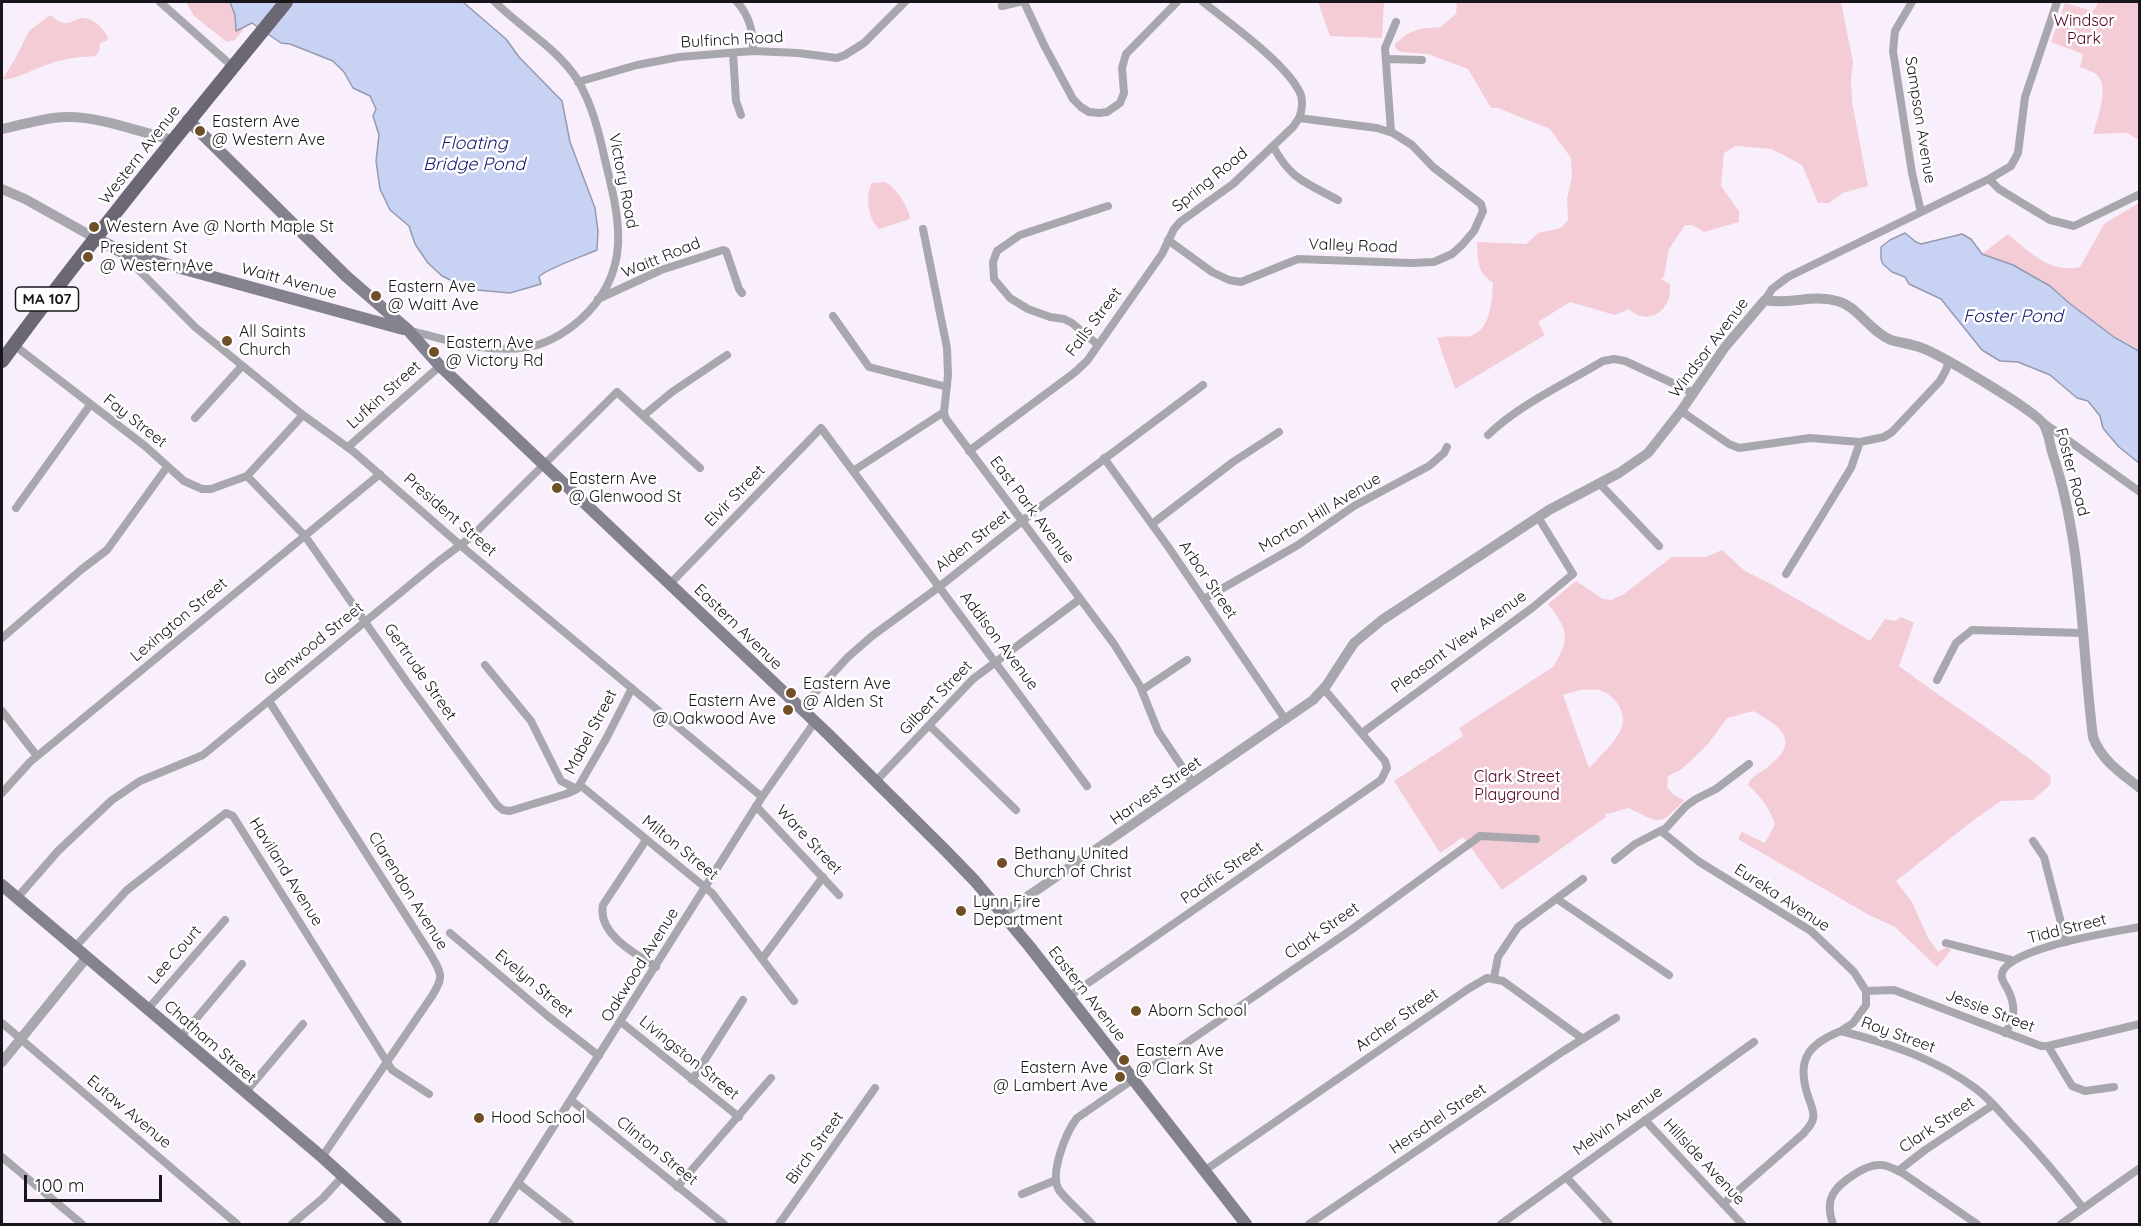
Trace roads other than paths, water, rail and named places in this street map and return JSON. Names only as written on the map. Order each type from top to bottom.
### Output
[{"type":"main road","name":"Western Avenue","points":[[2,361],[66,273],[286,2]]},
{"type":"main road","name":"Eastern Avenue","points":[[188,120],[346,276],[408,330],[440,366],[946,850],[1002,914],[1246,1224]]},
{"type":"main road","name":"Waitt Avenue","points":[[95,238],[122,252],[408,330]]},
{"type":"main road","name":"Chatham Street","points":[[2,885],[245,1094],[322,1157],[396,1224]]},
{"type":"street","points":[[161,2],[232,66]]},
{"type":"street","name":"Victory Road","points":[[408,330],[478,347],[529,347],[543,344],[573,326],[598,299],[611,277],[616,260],[619,222],[598,130],[587,99],[579,82],[558,57],[495,2]]},
{"type":"street","points":[[737,2],[751,24],[753,51]]},
{"type":"street","name":"Bulfinch Road","points":[[579,82],[623,68],[665,59],[753,51],[837,58],[864,43],[905,2]]},
{"type":"street","points":[[1002,6],[1019,2]]},
{"type":"street","points":[[1024,2],[1065,87],[1073,99],[1089,112],[1107,112],[1120,103],[1124,93],[1122,68],[1126,54],[1177,2]]},
{"type":"street","points":[[1203,2],[1266,54],[1291,79],[1301,96],[1299,118],[1391,132],[1385,48],[1396,22]]},
{"type":"street","name":"Sampson Avenue","points":[[1912,2],[1895,32],[1893,51],[1912,173],[1921,212]]},
{"type":"street","name":"Windsor Avenue","points":[[1324,689],[1348,651],[1382,620],[1538,518],[1579,493],[1619,473],[1648,453],[1694,393],[1725,346],[1772,289],[1788,277],[1989,179],[2011,166],[2018,153],[2025,97],[2057,2]]},
{"type":"street","points":[[733,53],[736,101],[741,115]]},
{"type":"street","points":[[1386,59],[1422,60]]},
{"type":"street","points":[[2,129],[68,116],[94,120],[172,140]]},
{"type":"street","name":"Spring Road","points":[[1168,240],[1180,222],[1224,192],[1293,127],[1299,118]]},
{"type":"street","name":"Valley Road","points":[[1168,240],[1212,272],[1235,282],[1249,280],[1298,259],[1410,263],[1434,262],[1452,254],[1474,231],[1483,212],[1481,204],[1433,167],[1412,145],[1391,132]]},
{"type":"street","points":[[1273,146],[1286,168],[1294,176],[1338,200]]},
{"type":"street","points":[[1989,179],[1999,189],[2050,220],[2074,226],[2139,194]]},
{"type":"street","points":[[2,189],[25,199],[95,238]]},
{"type":"street","points":[[1098,345],[1072,323],[1028,309],[1010,298],[994,279],[993,262],[997,251],[1020,235],[1108,206]]},
{"type":"street","points":[[853,471],[944,412],[947,387],[947,348],[923,229]]},
{"type":"street","name":"Falls Street","points":[[969,450],[1074,374],[1087,361],[1162,254],[1168,240]]},
{"type":"street","name":"Waitt Road","points":[[598,299],[661,270],[723,250],[726,251],[742,293]]},
{"type":"street","name":"President Street","points":[[122,252],[195,327],[303,415],[348,447],[460,545],[762,797]]},
{"type":"street","name":"Foster Road","points":[[1765,300],[1779,302],[1808,298],[1836,300],[1848,306],[1868,325],[1888,339],[1921,348],[1949,361],[2009,398],[2044,423],[2069,516],[2092,729],[2096,745],[2109,762],[2139,788]]},
{"type":"street","points":[[833,316],[869,367],[947,387]]},
{"type":"street","name":"Fay Street","points":[[14,345],[145,446],[184,481],[202,489],[222,486],[247,476]]},
{"type":"street","points":[[700,468],[643,416],[672,392],[728,355]]},
{"type":"street","points":[[1488,435],[1498,425],[1522,409],[1603,361],[1614,359],[1625,361],[1694,393]]},
{"type":"street","points":[[1681,411],[1738,448],[1810,438],[1860,442],[1884,437],[1892,432],[1940,381],[1949,361]]},
{"type":"street","points":[[195,418],[242,366]]},
{"type":"street","name":"Lufkin Street","points":[[348,447],[440,366]]},
{"type":"street","name":"Alden Street","points":[[800,709],[860,646],[1203,385]]},
{"type":"street","name":"Glenwood Street","points":[[17,898],[58,850],[112,800],[147,778],[203,754],[471,537],[617,392],[643,416]]},
{"type":"street","points":[[16,508],[90,405]]},
{"type":"street","name":"East Park Avenue","points":[[944,412],[946,419],[1114,644],[1142,690],[1158,731],[1193,783]]},
{"type":"street","points":[[247,476],[303,415]]},
{"type":"street","points":[[2044,423],[2139,492]]},
{"type":"street","name":"Addison Avenue","points":[[821,428],[1087,786]]},
{"type":"street","name":"Elvir Street","points":[[669,585],[821,428]]},
{"type":"street","points":[[1152,524],[1233,462],[1279,432]]},
{"type":"street","points":[[1786,574],[1851,468],[1860,442]]},
{"type":"street","name":"Morton Hill Avenue","points":[[1204,599],[1298,545],[1354,506],[1429,466],[1444,453],[1447,447]]},
{"type":"street","name":"Arbor Street","points":[[1104,459],[1152,524],[1285,719]]},
{"type":"street","points":[[2,638],[107,550],[167,467]]},
{"type":"street","name":"Lexington Street","points":[[2,793],[37,756],[380,474]]},
{"type":"street","name":"Gertrude Street","points":[[247,476],[305,536],[491,799],[496,805],[506,810]]},
{"type":"street","points":[[1600,484],[1659,546]]},
{"type":"street","name":"Pleasant View Avenue","points":[[1362,733],[1532,608],[1573,574],[1538,518]]},
{"type":"street","name":"Gilbert Street","points":[[876,781],[967,685],[1080,599]]},
{"type":"street","points":[[1937,680],[1956,642],[1972,630],[2082,633]]},
{"type":"street","points":[[1142,690],[1187,660]]},
{"type":"street","name":"Milton Street","points":[[485,665],[531,721],[561,781],[579,787],[712,893],[794,1001]]},
{"type":"street","name":"Mabel Street","points":[[506,810],[519,809],[579,787],[632,688]]},
{"type":"street","points":[[1324,689],[1362,733]]},
{"type":"street","name":"Harvest Street","points":[[1002,914],[1313,700],[1324,689]]},
{"type":"street","name":"Clarendon Avenue","points":[[269,701],[441,974],[439,985],[322,1157]]},
{"type":"street","points":[[2,711],[37,756]]},
{"type":"street","name":"Oakwood Avenue","points":[[492,1224],[706,889],[756,806],[814,723]]},
{"type":"street","points":[[929,724],[1016,810]]},
{"type":"street","name":"Pacific Street","points":[[1068,997],[1382,780],[1387,768],[1385,761],[1362,733]]},
{"type":"street","points":[[1615,860],[1635,844],[1660,831],[1686,806],[1716,789],[1749,764]]},
{"type":"street","name":"Ware Street","points":[[756,806],[838,895]]},
{"type":"street","name":"Haviland Avenue","points":[[75,947],[128,890],[226,813],[229,813],[387,1062]]},
{"type":"street","name":"Eureka Avenue","points":[[1660,831],[1698,861],[1811,931],[1854,972],[1866,992]]},
{"type":"street","name":"Clark Street","points":[[1056,1180],[1061,1151],[1070,1127],[1077,1118],[1351,930],[1480,836],[1536,839]]},
{"type":"street","points":[[646,840],[603,905],[602,912],[605,923],[624,944],[656,967]]},
{"type":"street","points":[[2032,841],[2044,857],[2066,942]]},
{"type":"street","points":[[762,959],[823,877]]},
{"type":"street","points":[[1583,879],[1518,927],[1498,957],[1494,978],[1503,981],[1583,1039]]},
{"type":"street","points":[[1557,898],[1669,975]]},
{"type":"street","name":"Lee Court","points":[[147,1010],[225,920]]},
{"type":"street","name":"Tidd Street","points":[[2005,1033],[2011,1025],[2014,1010],[2010,994],[2001,977],[2002,970],[2012,960],[2046,946],[2139,927]]},
{"type":"street","name":"Evelyn Street","points":[[450,933],[599,1056]]},
{"type":"street","points":[[1946,943],[2012,960]]},
{"type":"street","points":[[2,1062],[87,957]]},
{"type":"street","points":[[180,1038],[242,964]]},
{"type":"street","name":"Archer Street","points":[[1204,1171],[1477,982],[1494,978]]},
{"type":"street","name":"Jessie Street","points":[[1866,992],[1894,990],[2033,1045],[2048,1046],[2139,1024]]},
{"type":"street","points":[[1841,1030],[1853,1023],[1861,1014],[1866,1005],[1866,992]]},
{"type":"street","points":[[692,1080],[743,1000]]},
{"type":"street","name":"Herschel Street","points":[[1309,1224],[1616,1018]]},
{"type":"street","name":"Livingston Street","points":[[621,1022],[739,1117]]},
{"type":"street","name":"Eutaw Avenue","points":[[2,1023],[237,1224]]},
{"type":"street","points":[[245,1094],[303,1024]]},
{"type":"street","name":"Roy Street","points":[[1723,1204],[1803,1134],[1812,1123],[1813,1111],[1803,1076],[1805,1061],[1817,1042],[1841,1030],[1876,1040],[1938,1065],[1977,1089],[2051,1166],[2083,1208]]},
{"type":"street","name":"Melvin Avenue","points":[[1501,1224],[1754,1042]]},
{"type":"street","points":[[2048,1046],[2072,1086],[2078,1090],[2114,1088]]},
{"type":"street","points":[[387,1062],[392,1070],[429,1094]]},
{"type":"street","points":[[677,1187],[771,1078]]},
{"type":"street","name":"Birch Street","points":[[779,1224],[876,1088]]},
{"type":"street","name":"Clinton Street","points":[[571,1100],[724,1224]]},
{"type":"street","name":"Clark Street","points":[[1898,1171],[1925,1150],[1993,1105]]},
{"type":"street","name":"Hillside Avenue","points":[[1645,1120],[1742,1224]]},
{"type":"street","points":[[2,1157],[82,1224]]},
{"type":"street","points":[[1833,1224],[1830,1205],[1840,1184],[1866,1167],[1873,1166],[1885,1166],[1898,1171],[1977,1224]]},
{"type":"street","points":[[2061,1224],[2139,1168]]},
{"type":"street","points":[[292,1224],[323,1198],[343,1176]]},
{"type":"street","points":[[1566,1177],[1609,1224]]},
{"type":"street","points":[[1022,1194],[1056,1180],[1060,1190],[1092,1224]]},
{"type":"street","points":[[518,1183],[570,1224]]},
{"type":"water","name":"Floating Bridge Pond","points":[[230,2],[463,2],[506,39],[519,57],[562,101],[570,142],[595,208],[598,231],[597,250],[542,274],[539,277],[541,284],[510,293],[465,287],[442,276],[428,263],[415,244],[409,226],[390,210],[380,189],[376,161],[379,135],[373,116],[376,109],[370,96],[353,88],[344,72],[333,61],[290,44],[281,43],[252,23],[236,31],[235,15]]},
{"type":"water","name":"Foster Pond","points":[[1905,233],[1921,244],[1962,234],[1971,239],[1982,254],[2013,265],[2050,286],[2114,337],[2139,351],[2139,463],[2119,447],[2107,433],[2100,416],[2088,401],[2077,398],[2050,375],[2018,362],[2000,361],[1982,350],[1941,299],[1909,284],[1905,277],[1892,272],[1883,264],[1881,247]]},
{"type":"place","name":"Eastern Ave @ Western Ave","points":[[200,131]]},
{"type":"place","name":"Western Ave @ North Maple St","points":[[94,227]]},
{"type":"place","name":"President St @ Western Ave","points":[[88,257]]},
{"type":"place","name":"Eastern Ave @ Waitt Ave","points":[[376,296]]},
{"type":"place","name":"All Saints Church","points":[[227,341]]},
{"type":"place","name":"Eastern Ave @ Victory Rd","points":[[434,352]]},
{"type":"place","name":"Eastern Ave @ Glenwood St","points":[[557,488]]},
{"type":"place","name":"Eastern Ave @ Alden St","points":[[791,693]]},
{"type":"place","name":"Eastern Ave @ Oakwood Ave","points":[[788,710]]},
{"type":"place","name":"Bethany United Church of Christ","points":[[1002,863]]},
{"type":"place","name":"Lynn Fire Department","points":[[961,911]]},
{"type":"place","name":"Aborn School","points":[[1136,1011]]},
{"type":"place","name":"Eastern Ave @ Clark St","points":[[1124,1060]]},
{"type":"place","name":"Eastern Ave @ Lambert Ave","points":[[1120,1077]]},
{"type":"place","name":"Hood School","points":[[479,1118]]},
{"type":"park label","name":"Windsor Park","points":[[2084,30]]},
{"type":"park label","name":"Clark Street Playground","points":[[1517,786]]}]
